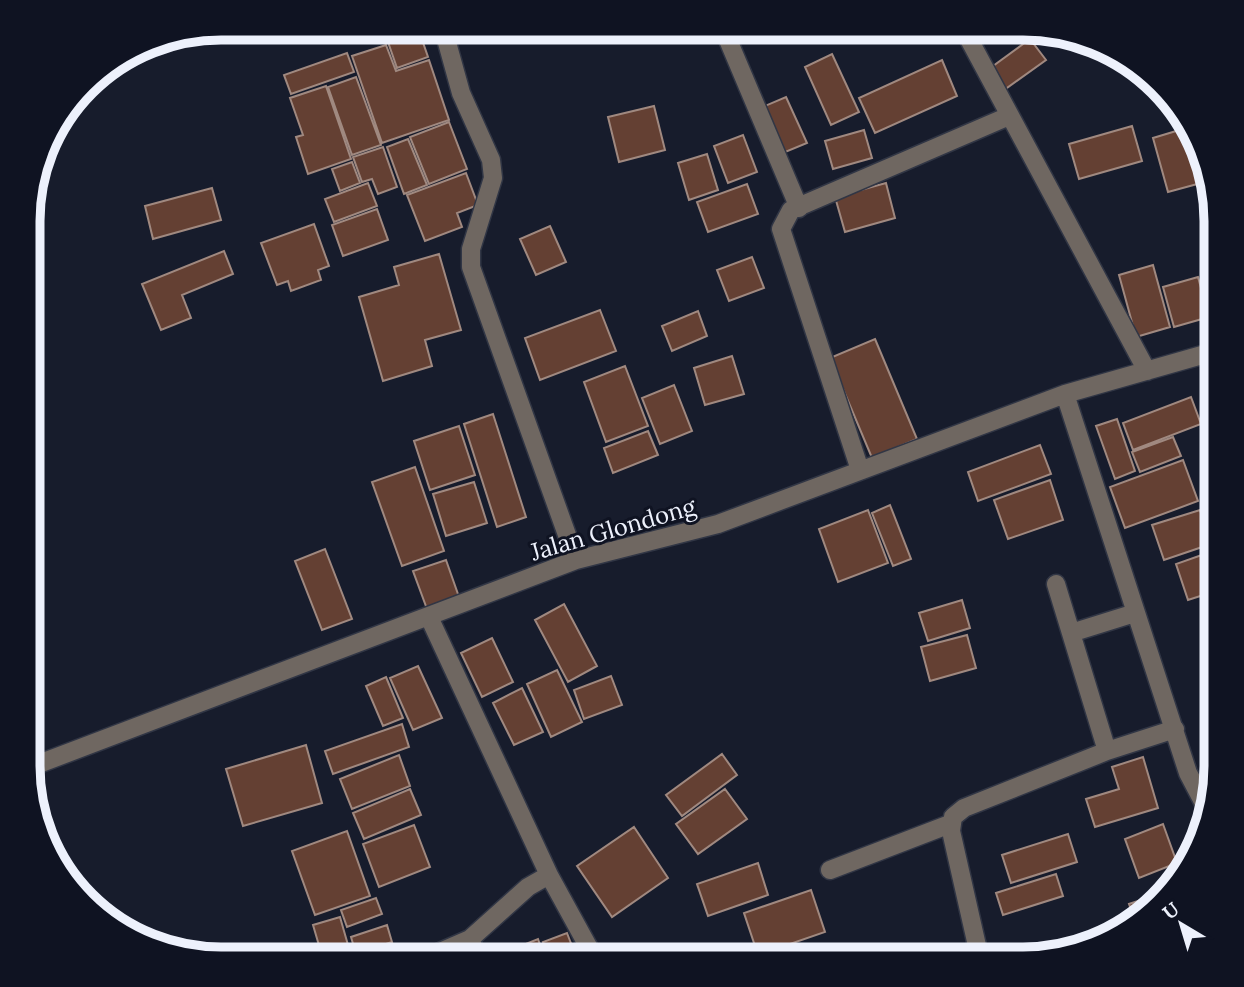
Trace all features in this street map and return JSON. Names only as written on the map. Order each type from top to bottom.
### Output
[{"type":"street","points":[[446,41],[460,93],[491,160],[493,178],[471,249],[471,267],[576,560]]},
{"type":"street","points":[[728,41],[799,208]]},
{"type":"street","points":[[970,41],[1147,371]]},
{"type":"street","points":[[860,470],[780,229],[791,210],[1009,116]]},
{"type":"street","name":"Jalan Glondong","points":[[41,764],[576,560],[718,524],[1065,394],[1204,355]]},
{"type":"street","points":[[1065,394],[1188,773],[1201,797]]},
{"type":"street","points":[[1056,584],[1107,751]]},
{"type":"street","points":[[1071,634],[1135,613]]},
{"type":"street","points":[[429,617],[549,875],[588,946]]},
{"type":"street","points":[[830,870],[950,824],[964,808],[1107,751],[1175,729]]},
{"type":"street","points":[[950,824],[978,947]]},
{"type":"street","points":[[455,946],[470,940],[528,887],[549,875]]},
{"type":"street","points":[[470,940],[473,946]]},
{"type":"building","points":[[422,41],[428,57],[397,68],[388,42]]},
{"type":"building","points":[[1027,41],[1032,41],[1046,60],[1004,90],[989,69]]},
{"type":"building","points":[[386,45],[396,71],[429,60],[449,120],[382,143],[352,56]]},
{"type":"building","points":[[347,53],[354,72],[291,94],[284,75]]},
{"type":"building","points":[[832,54],[859,112],[831,125],[805,67]]},
{"type":"building","points":[[942,60],[957,96],[875,133],[859,98]]},
{"type":"building","points":[[356,77],[381,145],[352,155],[328,87]]},
{"type":"building","points":[[326,86],[351,159],[308,174],[296,137],[303,135],[290,98]]},
{"type":"building","points":[[786,97],[807,143],[778,155],[758,109]]},
{"type":"building","points":[[654,106],[665,150],[619,162],[608,117]]},
{"type":"building","points":[[449,122],[467,169],[429,184],[410,137]]},
{"type":"building","points":[[1132,126],[1142,161],[1079,179],[1069,144]]},
{"type":"building","points":[[864,130],[872,158],[833,169],[825,141]]},
{"type":"building","points":[[1179,130],[1190,152],[1199,183],[1168,192],[1153,138]]},
{"type":"building","points":[[743,135],[757,172],[728,183],[714,146]]},
{"type":"building","points":[[408,139],[427,185],[404,194],[387,147]]},
{"type":"building","points":[[383,147],[397,187],[378,194],[372,179],[362,182],[353,157]]},
{"type":"building","points":[[707,154],[718,190],[689,200],[678,163]]},
{"type":"building","points":[[352,162],[360,183],[340,191],[332,169]]},
{"type":"building","points":[[466,173],[478,205],[457,213],[462,227],[425,241],[407,195]]},
{"type":"building","points":[[368,183],[377,206],[334,222],[325,199]]},
{"type":"building","points":[[886,183],[895,218],[845,232],[835,197]]},
{"type":"building","points":[[747,184],[758,214],[708,232],[697,202]]},
{"type":"building","points":[[212,188],[221,220],[153,239],[145,206]]},
{"type":"building","points":[[377,209],[388,240],[343,256],[332,225]]},
{"type":"building","points":[[314,224],[329,266],[318,270],[321,280],[291,291],[288,281],[277,285],[261,243]]},
{"type":"building","points":[[550,226],[566,262],[536,275],[520,239]]},
{"type":"building","points":[[224,251],[233,274],[182,295],[191,318],[161,330],[142,284]]},
{"type":"building","points":[[439,254],[461,330],[425,340],[432,366],[383,381],[359,297],[399,285],[394,267]]},
{"type":"building","points":[[752,257],[764,288],[729,301],[717,270]]},
{"type":"building","points":[[1153,265],[1170,327],[1136,337],[1119,275]]},
{"type":"building","points":[[1198,277],[1204,298],[1204,318],[1174,327],[1163,287]]},
{"type":"building","points":[[600,310],[616,351],[540,380],[525,338]]},
{"type":"building","points":[[698,311],[707,336],[672,351],[662,326]]},
{"type":"building","points":[[875,339],[917,439],[872,458],[830,358]]},
{"type":"building","points":[[732,356],[744,394],[705,405],[694,368]]},
{"type":"building","points":[[625,366],[648,426],[606,442],[584,382]]},
{"type":"building","points":[[674,385],[692,431],[660,444],[642,398]]},
{"type":"building","points":[[1191,397],[1201,424],[1133,450],[1123,423]]},
{"type":"building","points":[[493,414],[526,517],[497,527],[464,424]]},
{"type":"building","points":[[1117,419],[1135,471],[1115,479],[1096,426]]},
{"type":"building","points":[[459,426],[475,475],[430,490],[414,441]]},
{"type":"building","points":[[648,431],[658,455],[613,473],[604,448]]},
{"type":"building","points":[[1173,437],[1181,456],[1140,472],[1132,452]]},
{"type":"building","points":[[1040,445],[1051,474],[978,501],[968,472]]},
{"type":"building","points":[[1183,460],[1198,501],[1125,528],[1110,487]]},
{"type":"building","points":[[415,467],[444,551],[402,566],[372,482]]},
{"type":"building","points":[[1050,480],[1063,520],[1008,539],[994,500]]},
{"type":"building","points":[[474,482],[487,523],[446,536],[433,494]]},
{"type":"building","points":[[890,505],[911,559],[893,566],[872,513]]},
{"type":"building","points":[[868,510],[888,563],[838,582],[819,529]]},
{"type":"building","points":[[1200,510],[1203,521],[1203,547],[1164,560],[1152,525]]},
{"type":"building","points":[[325,549],[352,619],[322,630],[295,561]]},
{"type":"building","points":[[1203,554],[1203,595],[1188,600],[1176,564]]},
{"type":"building","points":[[446,560],[459,597],[427,609],[413,571]]},
{"type":"building","points":[[962,600],[970,628],[928,641],[919,613]]},
{"type":"building","points":[[564,604],[597,666],[568,682],[535,620]]},
{"type":"building","points":[[967,635],[976,668],[930,681],[921,647]]},
{"type":"building","points":[[492,638],[513,682],[482,697],[461,653]]},
{"type":"building","points":[[418,666],[442,718],[413,730],[390,678]]},
{"type":"building","points":[[557,670],[582,722],[551,737],[527,684]]},
{"type":"building","points":[[611,676],[622,705],[584,719],[574,690]]},
{"type":"building","points":[[386,677],[403,718],[383,726],[366,686]]},
{"type":"building","points":[[522,688],[543,732],[514,745],[493,703]]},
{"type":"building","points":[[402,724],[409,747],[333,774],[325,751]]},
{"type":"building","points":[[306,745],[322,803],[243,826],[226,769]]},
{"type":"building","points":[[722,754],[737,775],[682,816],[666,795]]},
{"type":"building","points":[[399,755],[410,786],[352,809],[340,779]]},
{"type":"building","points":[[1143,757],[1158,808],[1095,827],[1086,799],[1119,789],[1112,767]]},
{"type":"building","points":[[410,789],[421,815],[364,839],[353,813]]},
{"type":"building","points":[[725,789],[747,819],[698,854],[676,824]]},
{"type":"building","points":[[1163,824],[1176,861],[1174,864],[1139,878],[1125,839]]},
{"type":"building","points":[[414,825],[430,867],[379,887],[363,844]]},
{"type":"building","points":[[634,827],[668,878],[612,917],[577,866]]},
{"type":"building","points":[[347,831],[370,896],[315,915],[292,851]]},
{"type":"building","points":[[1068,834],[1077,862],[1011,883],[1002,855]]},
{"type":"building","points":[[758,863],[768,895],[708,916],[697,884]]},
{"type":"building","points":[[1056,874],[1063,896],[1003,915],[996,893]]},
{"type":"building","points":[[811,890],[825,932],[782,947],[755,947],[744,913]]},
{"type":"building","points":[[376,898],[382,914],[347,927],[341,910]]},
{"type":"building","points":[[1145,899],[1142,902],[1131,910],[1129,904]]},
{"type":"building","points":[[340,917],[348,946],[319,946],[313,925]]},
{"type":"building","points":[[387,925],[392,942],[379,946],[354,946],[351,937]]},
{"type":"building","points":[[567,933],[572,946],[545,946],[543,942]]},
{"type":"building","points":[[538,939],[541,946],[520,946]]}]
